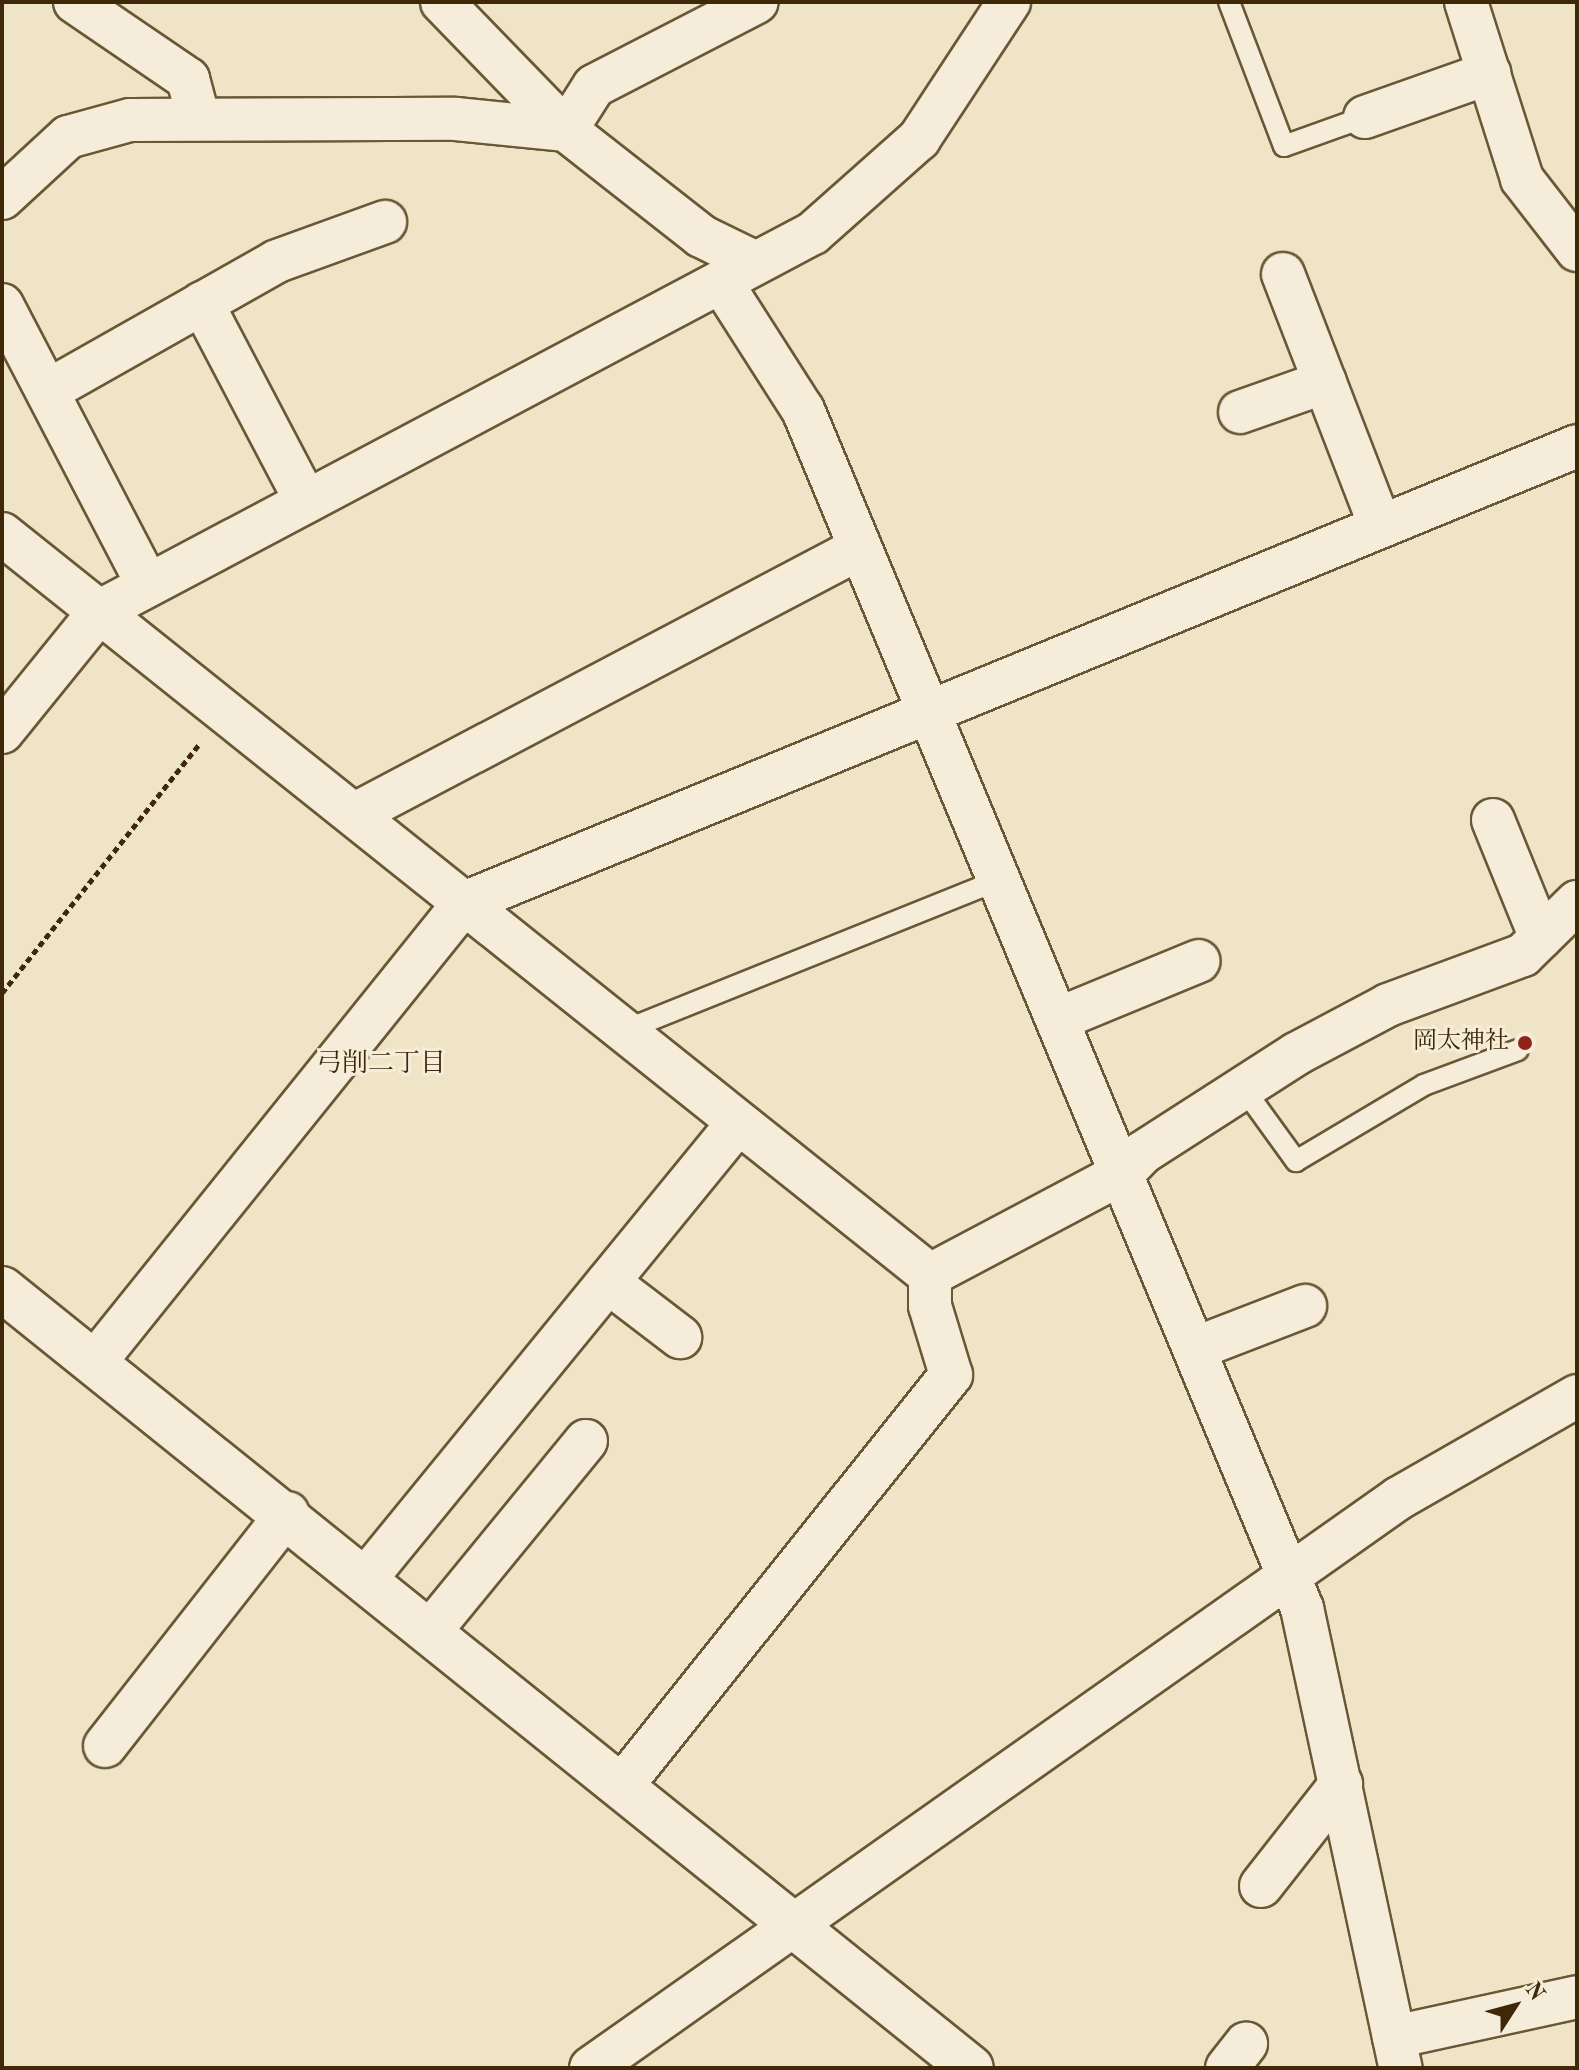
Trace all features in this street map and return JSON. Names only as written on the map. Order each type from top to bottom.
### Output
[{"type":"street","points":[[75,2],[188,79],[198,117]]},
{"type":"street","points":[[442,2],[566,130],[701,236],[736,271],[803,410],[1289,1576],[1341,1784],[1398,2053],[1577,1997]]},
{"type":"street","points":[[566,130],[594,86],[757,2]]},
{"type":"street","points":[[2,732],[100,611],[147,583],[736,271],[792,248],[884,176],[946,100],[1009,2]]},
{"type":"street","points":[[1466,2],[1522,179],[1577,250]]},
{"type":"street","points":[[1365,117],[1489,73]]},
{"type":"street","points":[[2,198],[39,156],[84,129],[198,117],[456,119],[566,130]]},
{"type":"street","points":[[51,389],[277,261],[385,222]]},
{"type":"street","points":[[1283,274],[1380,525]]},
{"type":"street","points":[[202,303],[306,501]]},
{"type":"street","points":[[2,305],[51,389],[147,583]]},
{"type":"street","points":[[1240,412],[1325,382]]},
{"type":"street","points":[[95,1362],[464,903],[1577,446]]},
{"type":"street","points":[[2,534],[355,814],[737,1124],[930,1275]]},
{"type":"street","points":[[355,814],[860,548]]},
{"type":"street","points":[[1493,820],[1541,938]]},
{"type":"street","points":[[930,1275],[1123,1173],[1241,1085],[1388,1005],[1492,972],[1541,938],[1577,902]]},
{"type":"street","points":[[1058,1019],[1199,961]]},
{"type":"street","points":[[367,1577],[737,1124]]},
{"type":"street","points":[[624,1783],[951,1375],[930,1306],[930,1275]]},
{"type":"street","points":[[608,1282],[680,1337]]},
{"type":"street","points":[[2,1289],[288,1513],[624,1783],[792,1925],[971,2068]]},
{"type":"street","points":[[1196,1348],[1305,1306]]},
{"type":"street","points":[[591,2068],[1399,1498],[1577,1396]]},
{"type":"street","points":[[432,1629],[586,1441]]},
{"type":"street","points":[[105,1746],[288,1513]]},
{"type":"street","points":[[1261,1886],[1341,1784]]},
{"type":"lane","points":[[1229,2],[1284,146],[1365,117]]},
{"type":"lane","points":[[623,1031],[999,880]]},
{"type":"lane","points":[[1241,1085],[1296,1161],[1424,1085],[1518,1050]]},
{"type":"path","points":[[2,993],[224,712]]},
{"type":"place","name":"岡太神社","points":[[1525,1043]]},
{"type":"district","name":"弓削二丁目","points":[[381,1065]]}]
